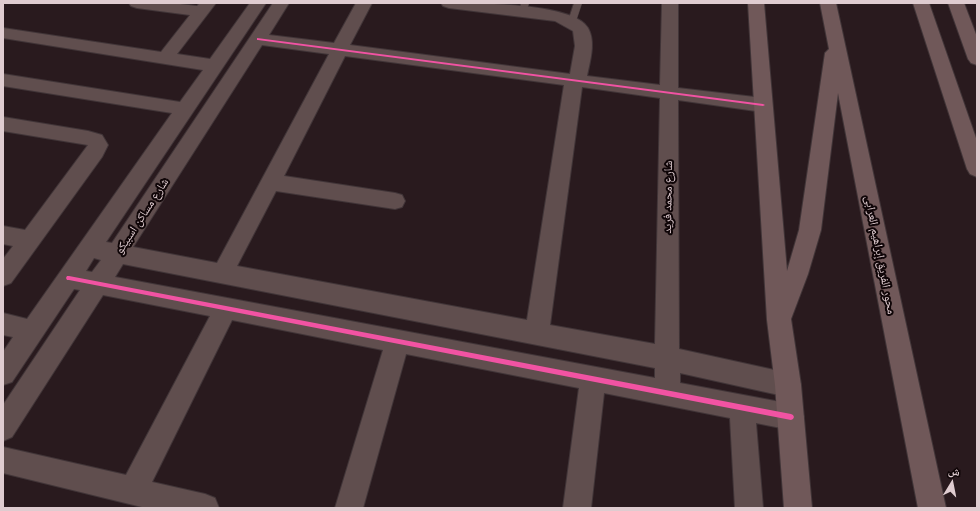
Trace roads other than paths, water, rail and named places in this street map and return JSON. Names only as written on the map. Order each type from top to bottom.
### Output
[{"type":"main road","points":[[756,3],[779,320],[788,385],[798,508]]},
{"type":"main road","name":"محور الفريق إبراهيم العرابى","points":[[828,3],[932,508]]},
{"type":"main road","points":[[922,3],[976,166]]},
{"type":"main road","points":[[956,3],[977,59]]},
{"type":"main road","points":[[779,320],[797,274],[810,230],[836,36]]},
{"type":"street","points":[[137,3],[205,8]]},
{"type":"street","name":"شارع مساكن اسبيكو","points":[[3,373],[258,3]]},
{"type":"street","name":"شارع مساكن اسبيكو","points":[[3,428],[281,3]]},
{"type":"street","points":[[222,274],[364,3]]},
{"type":"street","points":[[449,3],[524,8],[558,16],[572,21],[581,30],[584,39],[575,80],[537,334]]},
{"type":"street","name":"شارع محمد فريد","points":[[667,392],[666,358],[670,3]]},
{"type":"street","points":[[165,58],[205,8]]},
{"type":"street","points":[[6,37],[215,66]]},
{"type":"street","points":[[258,39],[763,105]]},
{"type":"street","points":[[3,80],[185,109]]},
{"type":"street","points":[[3,124],[88,138],[95,140],[98,145],[95,152],[3,276]]},
{"type":"street","points":[[270,182],[395,201]]},
{"type":"street","points":[[3,235],[29,240]]},
{"type":"street","points":[[89,248],[666,358],[788,385]]},
{"type":"street","points":[[69,278],[791,417]]},
{"type":"street","points":[[133,491],[226,308]]},
{"type":"street","points":[[3,324],[32,331]]},
{"type":"street","points":[[350,508],[398,341]]},
{"type":"street","points":[[577,508],[593,378]]},
{"type":"street","points":[[742,407],[749,508]]},
{"type":"street","points":[[3,460],[205,508]]},
{"type":"lane","points":[[572,21],[578,3]]}]
